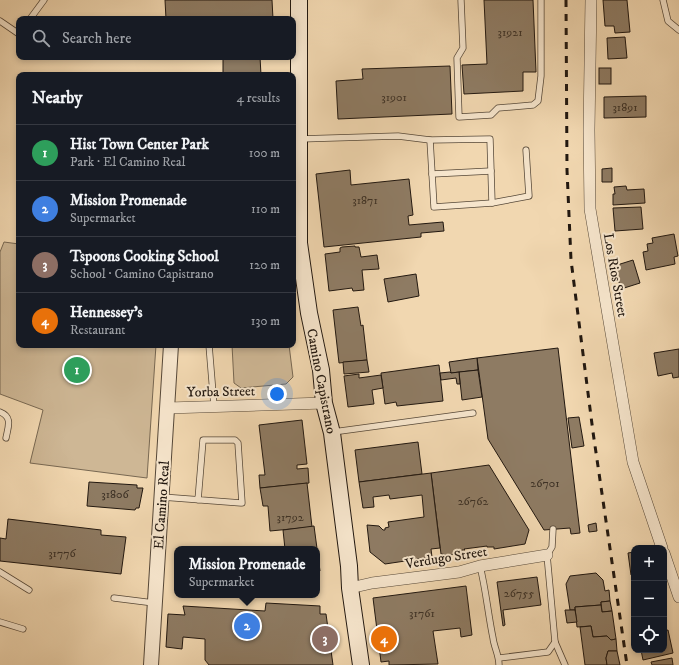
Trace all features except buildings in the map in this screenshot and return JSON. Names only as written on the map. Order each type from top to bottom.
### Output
[{"type":"main road","name":"Camino Capistrano","points":[[298,0],[296,118],[299,139],[296,243],[320,370],[324,403],[332,433],[349,566],[350,588],[362,665]]},
{"type":"street","name":"Los Rios Street","points":[[591,0],[589,130],[590,209],[633,462],[661,545]]},
{"type":"street","name":"El Camino Real","points":[[151,665],[171,348]]},
{"type":"street","name":"Yorba Street","points":[[168,408],[324,403]]},
{"type":"street","name":"Verdugo Street","points":[[350,588],[372,583],[459,572],[480,566],[547,555]]},
{"type":"street","points":[[667,562],[679,597]]},
{"type":"lane","points":[[32,16],[44,0]]},
{"type":"lane","points":[[462,0],[463,48],[457,58],[459,117],[491,115],[498,108],[532,105],[538,101],[541,76],[541,0]]},
{"type":"lane","points":[[663,0],[668,21],[678,29]]},
{"type":"lane","points":[[0,21],[16,32]]},
{"type":"lane","points":[[299,139],[398,136],[430,140],[490,140],[492,203]]},
{"type":"lane","points":[[430,140],[434,207],[492,203],[529,196],[526,150]]},
{"type":"lane","points":[[432,174],[491,171]]},
{"type":"lane","points":[[209,348],[214,406]]},
{"type":"lane","points":[[0,412],[9,419],[6,438]]},
{"type":"lane","points":[[332,433],[473,413]]},
{"type":"lane","points":[[162,497],[198,500],[242,503],[238,443],[235,440],[204,440],[198,500]]},
{"type":"lane","points":[[553,529],[552,547],[547,555],[555,642],[565,665]]},
{"type":"lane","points":[[480,566],[493,640],[499,658],[499,665]]},
{"type":"lane","points":[[0,572],[29,590]]},
{"type":"lane","points":[[114,598],[154,603]]},
{"type":"lane","points":[[0,622],[23,629]]},
{"type":"lane","points":[[499,658],[548,652],[555,642]]},
{"type":"shaded area","points":[[4,242],[16,244],[16,348],[156,348],[147,478],[30,463],[43,410],[0,394],[0,252]]},
{"type":"shaded area","points":[[232,348],[289,348],[293,377],[286,384],[241,388],[234,383]]},
{"type":"railway","points":[[566,0],[567,170],[571,260],[593,432],[627,665]]},
{"type":"place","name":"Hist Town Center Park","points":[[77,370]]},
{"type":"place","name":"Mission Promenade","points":[[247,626]]},
{"type":"place","name":"Tspoons Cooking School","points":[[325,639]]},
{"type":"place","name":"Hennessey's","points":[[384,639]]}]
